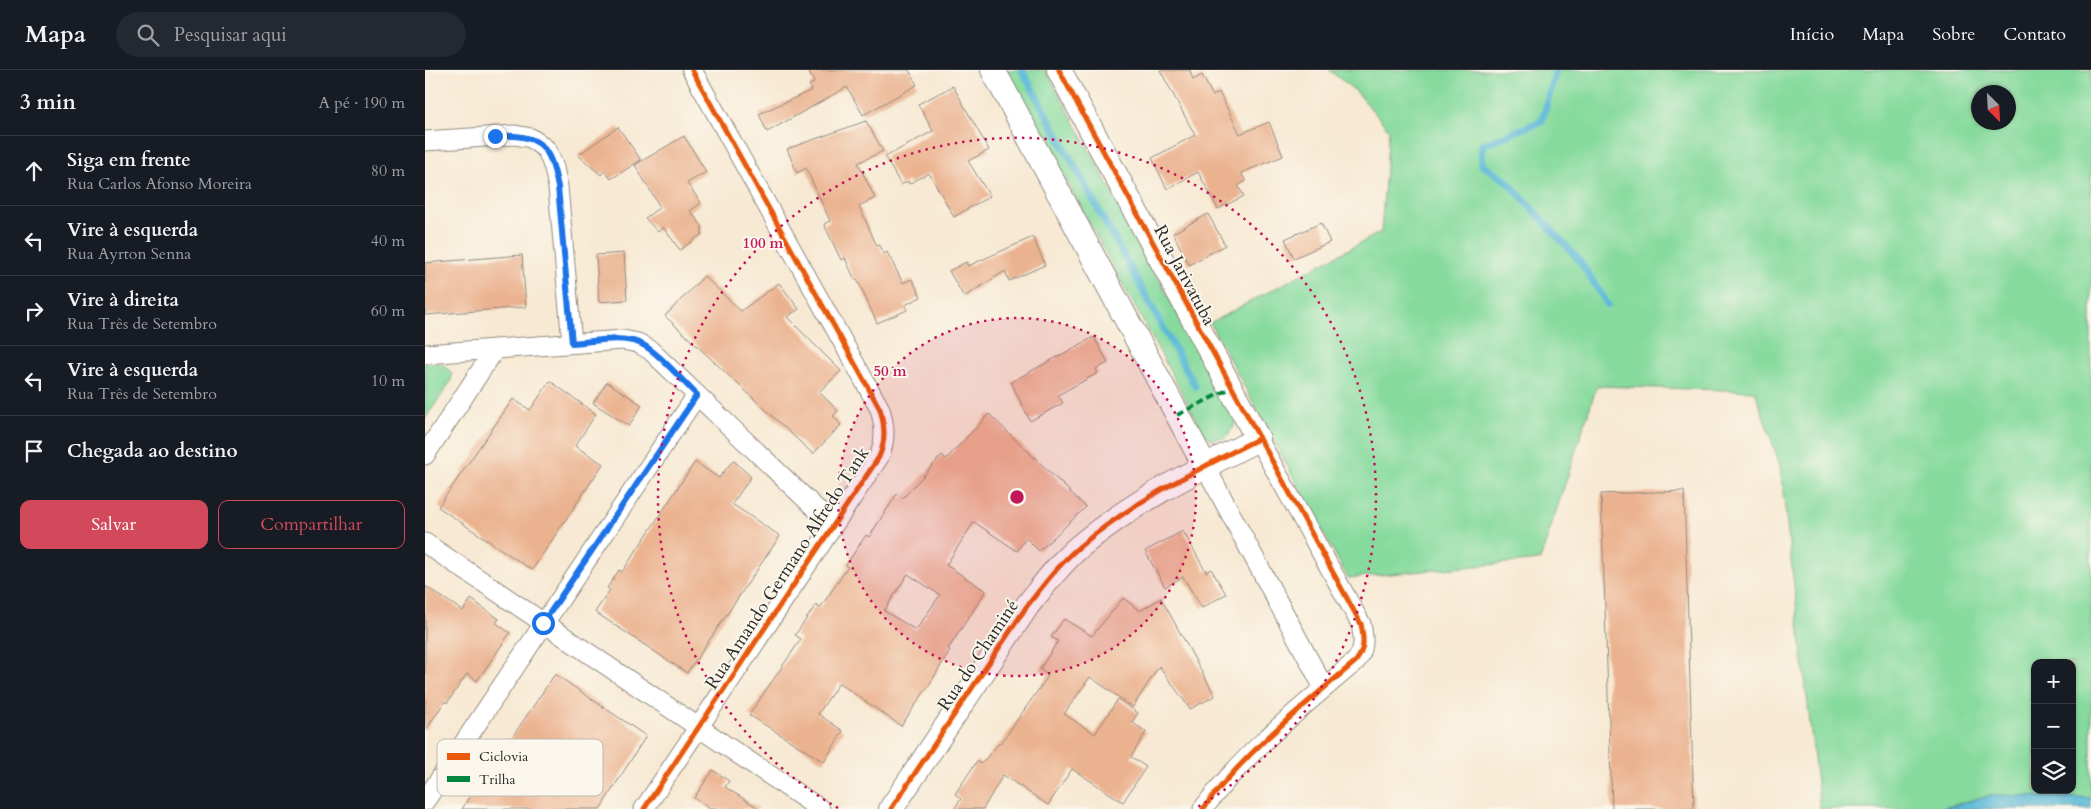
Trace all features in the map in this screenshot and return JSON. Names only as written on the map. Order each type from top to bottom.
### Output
[{"type":"street","name":"Rua Amando Germano Alfredo Tank","points":[[644,809],[879,457],[885,444],[885,426],[880,409],[691,70]]},
{"type":"street","points":[[993,70],[1324,688],[1255,750],[1215,793],[1203,809]]},
{"type":"street","name":"Rua Jarivatuba","points":[[1059,70],[1258,439],[1361,624],[1364,641],[1361,654],[1324,688]]},
{"type":"street","points":[[425,141],[515,135],[531,138],[547,150],[554,168],[558,187],[572,343]]},
{"type":"street","points":[[425,354],[623,340],[638,343],[650,350],[833,524]]},
{"type":"street","points":[[425,455],[495,349]]},
{"type":"street","points":[[466,739],[697,395]]},
{"type":"street","name":"Rua do Chaminé","points":[[891,809],[1027,606],[1051,576],[1079,547],[1114,521],[1205,466],[1258,439]]},
{"type":"street","points":[[425,543],[820,809]]},
{"type":"street","points":[[425,801],[437,783]]},
{"type":"green space","points":[[1006,70],[1046,70],[1235,420],[1234,427],[1225,438],[1211,439],[1205,435]]},
{"type":"green space","points":[[1329,70],[2091,70],[2091,798],[1991,795],[1940,809],[1820,809],[1780,465],[1755,391],[1597,386],[1540,560],[1348,578],[1210,323],[1381,232],[1389,130],[1358,93]]},
{"type":"green space","points":[[425,362],[443,364],[452,373],[451,381],[425,419]]},
{"type":"water","points":[[1991,795],[2091,798],[2091,809],[1940,809]]},
{"type":"building","points":[[808,70],[909,70],[917,85],[863,115],[847,87],[767,132],[759,114],[812,90],[809,85],[814,83]]},
{"type":"building","points":[[1160,70],[1190,70],[1193,80],[1202,75],[1213,96],[1219,92],[1240,134],[1269,122],[1283,156],[1241,173],[1246,181],[1238,186],[1244,196],[1218,209],[1198,172],[1167,189],[1152,158],[1195,135]]},
{"type":"building","points":[[953,86],[989,150],[968,161],[990,196],[954,217],[929,173],[909,184],[908,181],[901,185],[885,157],[933,131],[918,104]]},
{"type":"building","points":[[866,121],[883,151],[858,163],[875,198],[859,206],[877,246],[879,245],[883,254],[887,252],[903,283],[912,279],[921,297],[905,305],[907,310],[877,323],[857,279],[855,280],[845,258],[841,260],[824,224],[830,221],[806,168],[797,173],[787,149]]},
{"type":"building","points":[[618,127],[641,160],[611,179],[604,171],[601,175],[578,155]]},
{"type":"building","points":[[684,136],[706,172],[687,183],[701,203],[690,211],[702,226],[702,234],[680,250],[663,227],[658,232],[645,218],[660,207],[635,165]]},
{"type":"building","points":[[1208,214],[1225,245],[1189,265],[1173,233]]},
{"type":"building","points":[[1321,223],[1330,242],[1294,258],[1285,239]]},
{"type":"building","points":[[1033,237],[1045,265],[1009,281],[1005,271],[964,297],[949,271],[966,262],[968,266]]},
{"type":"building","points":[[624,253],[627,300],[599,302],[596,255]]},
{"type":"building","points":[[522,255],[526,307],[425,315],[425,263]]},
{"type":"building","points":[[704,276],[741,311],[779,283],[799,309],[787,317],[841,371],[819,392],[838,411],[833,416],[841,425],[813,454],[665,316]]},
{"type":"building","points":[[1094,337],[1108,363],[1096,369],[1098,373],[1058,395],[1063,403],[1030,421],[1011,382]]},
{"type":"building","points":[[550,381],[596,414],[575,446],[603,464],[532,570],[438,507],[513,399],[530,410]]},
{"type":"building","points":[[607,382],[642,405],[629,426],[593,403]]},
{"type":"building","points":[[989,414],[1086,507],[1039,551],[1026,538],[1017,551],[974,522],[946,565],[986,591],[948,649],[950,650],[931,682],[901,726],[839,683],[818,714],[843,731],[824,762],[749,715],[801,639],[795,635],[816,605],[820,608],[848,567],[846,565],[866,535],[869,537],[897,494],[903,498],[942,455],[946,459]],"holes":[[[908,574],[940,595],[916,630],[884,611]]]},
{"type":"building","points":[[733,460],[751,477],[732,504],[780,536],[687,673],[595,612],[610,590],[607,588],[619,570],[622,572],[695,462],[719,478]]},
{"type":"building","points":[[1684,491],[1694,809],[1612,809],[1601,494]]},
{"type":"building","points":[[1183,531],[1206,572],[1211,569],[1226,594],[1202,608],[1183,577],[1165,587],[1145,551]]},
{"type":"building","points":[[425,586],[463,611],[471,599],[499,619],[496,623],[510,633],[477,681],[467,674],[447,703],[445,701],[425,731]]},
{"type":"building","points":[[1123,598],[1140,611],[1161,598],[1215,696],[1190,709],[1159,666],[1133,707],[1090,677],[1064,714],[1095,734],[1118,699],[1138,713],[1132,722],[1146,732],[1131,757],[1146,767],[1123,802],[1072,769],[1048,805],[1003,775],[983,809],[954,809],[961,799],[955,794],[977,761],[981,764],[1001,743],[1048,676],[1040,669],[1058,641],[1051,637],[1064,619],[1092,636]]},
{"type":"building","points":[[555,674],[646,736],[600,809],[462,809],[470,796],[603,796],[603,739],[511,739]]},
{"type":"building","points":[[713,770],[729,781],[725,787],[760,809],[710,809],[694,798]]},
{"type":"waterway","points":[[1022,70],[1195,386]]},
{"type":"waterway","points":[[1556,70],[1542,121],[1482,145],[1482,165],[1507,181],[1579,260],[1608,305]]},
{"type":"marked path","points":[[1177,415],[1231,388]]},
{"type":"cycle path","points":[[644,809],[879,457],[884,439],[880,409],[692,70]]},
{"type":"cycle path","points":[[1059,70],[1361,624],[1363,634],[1361,652],[1356,661],[1256,749],[1219,788],[1203,809]]},
{"type":"cycle path","points":[[891,809],[1027,606],[1051,575],[1079,547],[1143,501],[1258,439]]},
{"type":"route","points":[[495,136],[515,135],[531,138],[547,150],[554,168],[558,187],[572,343],[623,340],[638,343],[650,350],[697,395],[543,623]]}]
